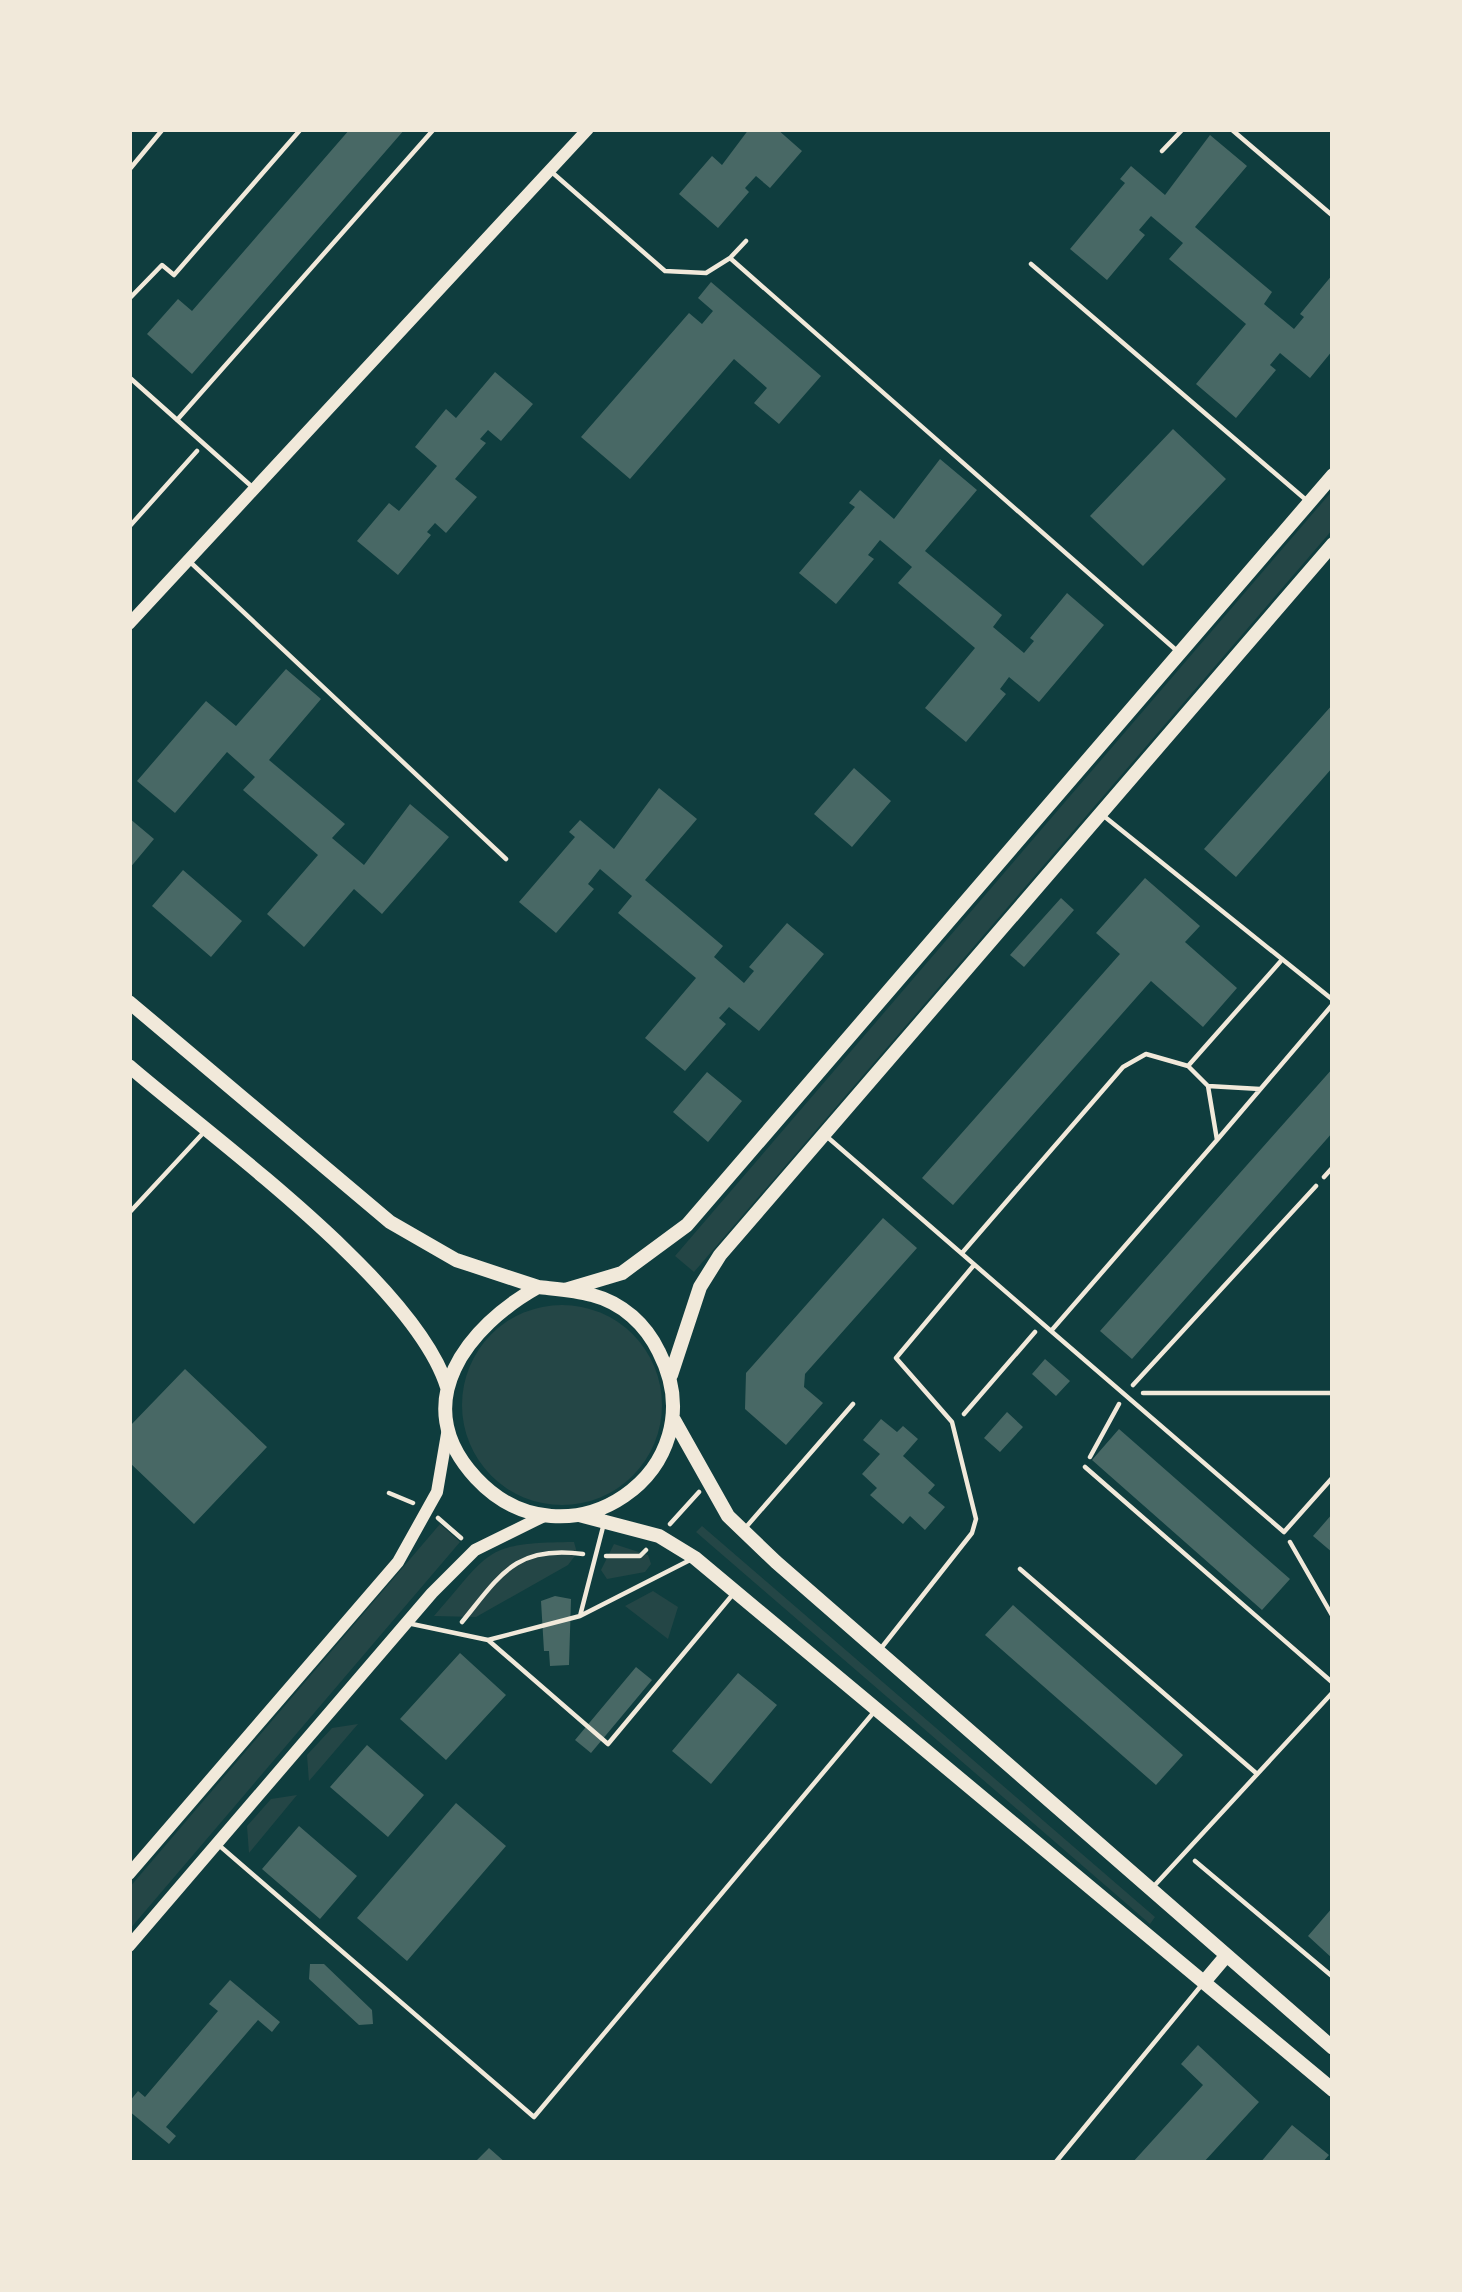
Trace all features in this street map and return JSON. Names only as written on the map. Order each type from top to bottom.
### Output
[{"type":"main road","points":[[565,1290],[622,1273],[657,1252],[687,1225],[1333,475]]},
{"type":"main road","points":[[579,1515],[633,1491],[664,1451],[674,1420],[671,1376],[684,1325],[720,1255],[1333,544]]},
{"type":"main road","points":[[129,1002],[390,1222],[456,1260],[538,1287],[594,1295],[623,1308],[649,1332],[671,1376]]},
{"type":"main road","points":[[129,1066],[397,1301],[441,1366],[458,1452],[488,1491],[544,1516],[579,1515],[659,1536],[695,1558],[1333,2090]]},
{"type":"main road","points":[[448,1391],[456,1361],[474,1331],[538,1287]]},
{"type":"main road","points":[[674,1420],[706,1485],[743,1530],[1333,2048]]},
{"type":"main road","points":[[1204,1982],[1226,1956]]},
{"type":"street","points":[[129,624],[588,129]]},
{"type":"street","points":[[129,1874],[398,1562],[428,1510],[444,1468],[449,1420]]},
{"type":"street","points":[[129,1946],[406,1624],[476,1550],[544,1516]]},
{"type":"lane","points":[[129,170],[164,129]]},
{"type":"lane","points":[[129,299],[162,265],[174,275],[301,129]]},
{"type":"lane","points":[[177,420],[434,129]]},
{"type":"lane","points":[[1162,151],[1183,129]]},
{"type":"lane","points":[[1232,129],[1333,215]]},
{"type":"lane","points":[[550,170],[665,271],[706,274],[746,242]]},
{"type":"lane","points":[[730,258],[1180,653]]},
{"type":"lane","points":[[1031,264],[1309,503]]},
{"type":"lane","points":[[129,377],[254,489]]},
{"type":"lane","points":[[188,560],[506,859]]},
{"type":"lane","points":[[1051,1330],[1332,1002],[1101,814]]},
{"type":"lane","points":[[1188,1066],[1280,962]]},
{"type":"lane","points":[[962,1253],[1123,1067],[1146,1054],[1188,1066],[1208,1086],[1217,1140]]},
{"type":"lane","points":[[1208,1086],[1260,1089]]},
{"type":"lane","points":[[129,1213],[205,1131]]},
{"type":"lane","points":[[824,1135],[1284,1532],[1333,1478]]},
{"type":"lane","points":[[1324,1177],[1333,1167]]},
{"type":"lane","points":[[878,1652],[972,1533],[976,1519],[953,1426],[896,1358],[974,1265]]},
{"type":"lane","points":[[743,1530],[853,1404]]},
{"type":"lane","points":[[1085,1467],[1333,1687],[1150,1890]]},
{"type":"lane","points":[[580,1616],[604,1522]]},
{"type":"lane","points":[[488,1640],[580,1616],[695,1558]]},
{"type":"lane","points":[[1020,1570],[1256,1773]]},
{"type":"lane","points":[[406,1624],[488,1640],[608,1744],[737,1590]]},
{"type":"lane","points":[[217,1844],[534,2117],[877,1707]]},
{"type":"lane","points":[[1055,2163],[1204,1982]]},
{"type":"path","points":[[129,527],[132,518],[204,444]]},
{"type":"path","points":[[1085,1467],[1125,1394],[1324,1177]]},
{"type":"path","points":[[953,1426],[1042,1323]]},
{"type":"path","points":[[1125,1394],[1333,1393]]},
{"type":"path","points":[[454,1630],[502,1572],[524,1556],[558,1551],[640,1556],[706,1485]]},
{"type":"path","points":[[389,1493],[428,1510],[502,1572]]},
{"type":"path","points":[[1284,1532],[1333,1617]]},
{"type":"path","points":[[1184,1852],[1333,1977]]},
{"type":"shaded area","points":[[1333,490],[1333,529],[694,1272],[675,1256]]},
{"type":"shaded area","points":[[562,1305],[600,1313],[633,1334],[654,1367],[662,1405],[654,1443],[633,1476],[600,1497],[562,1505],[524,1497],[491,1476],[470,1443],[462,1405],[470,1367],[491,1334],[524,1313]]},
{"type":"shaded area","points":[[440,1524],[460,1542],[129,1930],[129,1888]]},
{"type":"shaded area","points":[[702,1526],[1155,1917],[1150,1924],[696,1532]]},
{"type":"shaded area","points":[[574,1542],[577,1553],[568,1565],[476,1617],[434,1616],[480,1564],[505,1548]]},
{"type":"shaded area","points":[[614,1544],[648,1555],[651,1564],[645,1572],[607,1579],[601,1570]]},
{"type":"shaded area","points":[[653,1591],[678,1607],[668,1639],[625,1606]]},
{"type":"shaded area","points":[[358,1724],[309,1782],[307,1755],[332,1728]]},
{"type":"shaded area","points":[[297,1795],[249,1853],[247,1826],[271,1799]]},
{"type":"building","points":[[350,129],[405,129],[192,374],[147,334],[178,299],[192,311]]},
{"type":"building","points":[[749,129],[777,129],[802,151],[770,188],[756,176],[745,188],[749,192],[718,228],[679,194],[712,156],[722,165]]},
{"type":"building","points":[[1210,135],[1247,166],[1195,227],[1272,292],[1264,304],[1294,329],[1304,317],[1300,314],[1333,274],[1333,350],[1310,378],[1280,353],[1270,365],[1276,370],[1236,418],[1196,384],[1246,324],[1169,259],[1183,243],[1151,216],[1139,230],[1145,235],[1107,280],[1070,249],[1125,183],[1120,179],[1131,166],[1165,195]]},
{"type":"building","points":[[711,282],[821,376],[779,424],[754,403],[767,388],[734,359],[630,479],[581,437],[689,313],[702,324],[713,311],[698,298]]},
{"type":"building","points":[[495,372],[533,404],[501,441],[488,430],[480,439],[486,443],[455,479],[477,497],[446,533],[435,523],[427,532],[431,535],[398,575],[357,541],[389,503],[399,511],[437,466],[415,447],[446,409],[456,418]]},
{"type":"building","points":[[1173,429],[1226,479],[1143,566],[1090,516]]},
{"type":"building","points":[[940,459],[977,490],[925,551],[1002,615],[993,627],[1024,653],[1034,641],[1030,638],[1067,593],[1104,625],[1039,702],[1009,677],[1000,689],[1006,694],[966,742],[925,708],[975,648],[898,583],[912,567],[880,540],[868,555],[874,559],[836,604],[799,573],[855,507],[849,503],[860,490],[894,519]]},
{"type":"building","points":[[286,669],[321,699],[269,760],[345,824],[332,838],[364,865],[410,804],[449,837],[382,914],[354,889],[304,947],[267,914],[318,855],[243,790],[255,777],[227,752],[175,813],[137,781],[206,701],[236,726]]},
{"type":"building","points":[[1333,704],[1333,767],[1236,877],[1204,849]]},
{"type":"building","points":[[854,768],[891,801],[852,847],[814,814]]},
{"type":"building","points":[[659,788],[697,819],[645,880],[723,946],[714,957],[744,983],[754,971],[749,967],[787,923],[824,954],[759,1031],[729,1007],[719,1018],[726,1024],[685,1071],[645,1038],[696,978],[618,913],[632,896],[600,869],[588,884],[594,889],[556,933],[519,902],[575,837],[569,832],[580,820],[614,849]]},
{"type":"building","points":[[129,818],[154,839],[129,869]]},
{"type":"building","points":[[183,870],[242,921],[211,957],[152,906]]},
{"type":"building","points":[[1145,878],[1200,926],[1185,942],[1237,988],[1203,1027],[1151,981],[953,1205],[922,1178],[1120,954],[1096,933]]},
{"type":"building","points":[[1061,898],[1074,910],[1024,967],[1010,955]]},
{"type":"building","points":[[1333,1068],[1333,1132],[1132,1359],[1100,1331]]},
{"type":"building","points":[[707,1072],[742,1101],[708,1142],[673,1112]]},
{"type":"building","points":[[883,1218],[917,1248],[805,1374],[804,1387],[823,1403],[786,1445],[745,1409],[746,1373]]},
{"type":"building","points":[[1045,1359],[1070,1381],[1056,1396],[1032,1374]]},
{"type":"building","points":[[185,1369],[267,1447],[194,1524],[129,1462],[129,1427]]},
{"type":"building","points":[[1007,1412],[1023,1427],[1000,1452],[984,1438]]},
{"type":"building","points":[[881,1419],[897,1432],[903,1426],[918,1439],[903,1456],[935,1485],[928,1493],[945,1507],[925,1530],[910,1516],[903,1524],[870,1495],[877,1488],[862,1474],[880,1454],[863,1440]]},
{"type":"building","points":[[1119,1429],[1290,1579],[1262,1610],[1092,1460]]},
{"type":"building","points":[[1333,1513],[1333,1553],[1313,1536]]},
{"type":"building","points":[[555,1596],[571,1599],[569,1665],[550,1666],[549,1651],[544,1651],[541,1601]]},
{"type":"building","points":[[1013,1605],[1183,1755],[1156,1785],[985,1635]]},
{"type":"building","points":[[460,1653],[506,1695],[446,1760],[400,1719]]},
{"type":"building","points":[[636,1667],[652,1680],[591,1753],[575,1740]]},
{"type":"building","points":[[738,1673],[777,1705],[711,1784],[672,1751]]},
{"type":"building","points":[[367,1745],[424,1795],[388,1837],[330,1787]]},
{"type":"building","points":[[456,1803],[506,1846],[407,1961],[357,1918]]},
{"type":"building","points":[[299,1826],[357,1876],[320,1919],[262,1869]]},
{"type":"building","points":[[1333,1907],[1333,1959],[1308,1936]]},
{"type":"building","points":[[310,1964],[324,1964],[372,2010],[373,2024],[359,2025],[309,1979]]},
{"type":"building","points":[[230,1980],[280,2022],[272,2032],[258,2020],[166,2127],[176,2136],[169,2144],[129,2111],[129,2102],[138,2091],[145,2097],[218,2011],[209,2004]]},
{"type":"building","points":[[1198,2045],[1259,2102],[1203,2163],[1132,2163],[1203,2085],[1181,2064]]},
{"type":"building","points":[[1292,2125],[1329,2155],[1322,2163],[1260,2163]]},
{"type":"building","points":[[489,2148],[506,2163],[474,2163]]}]
